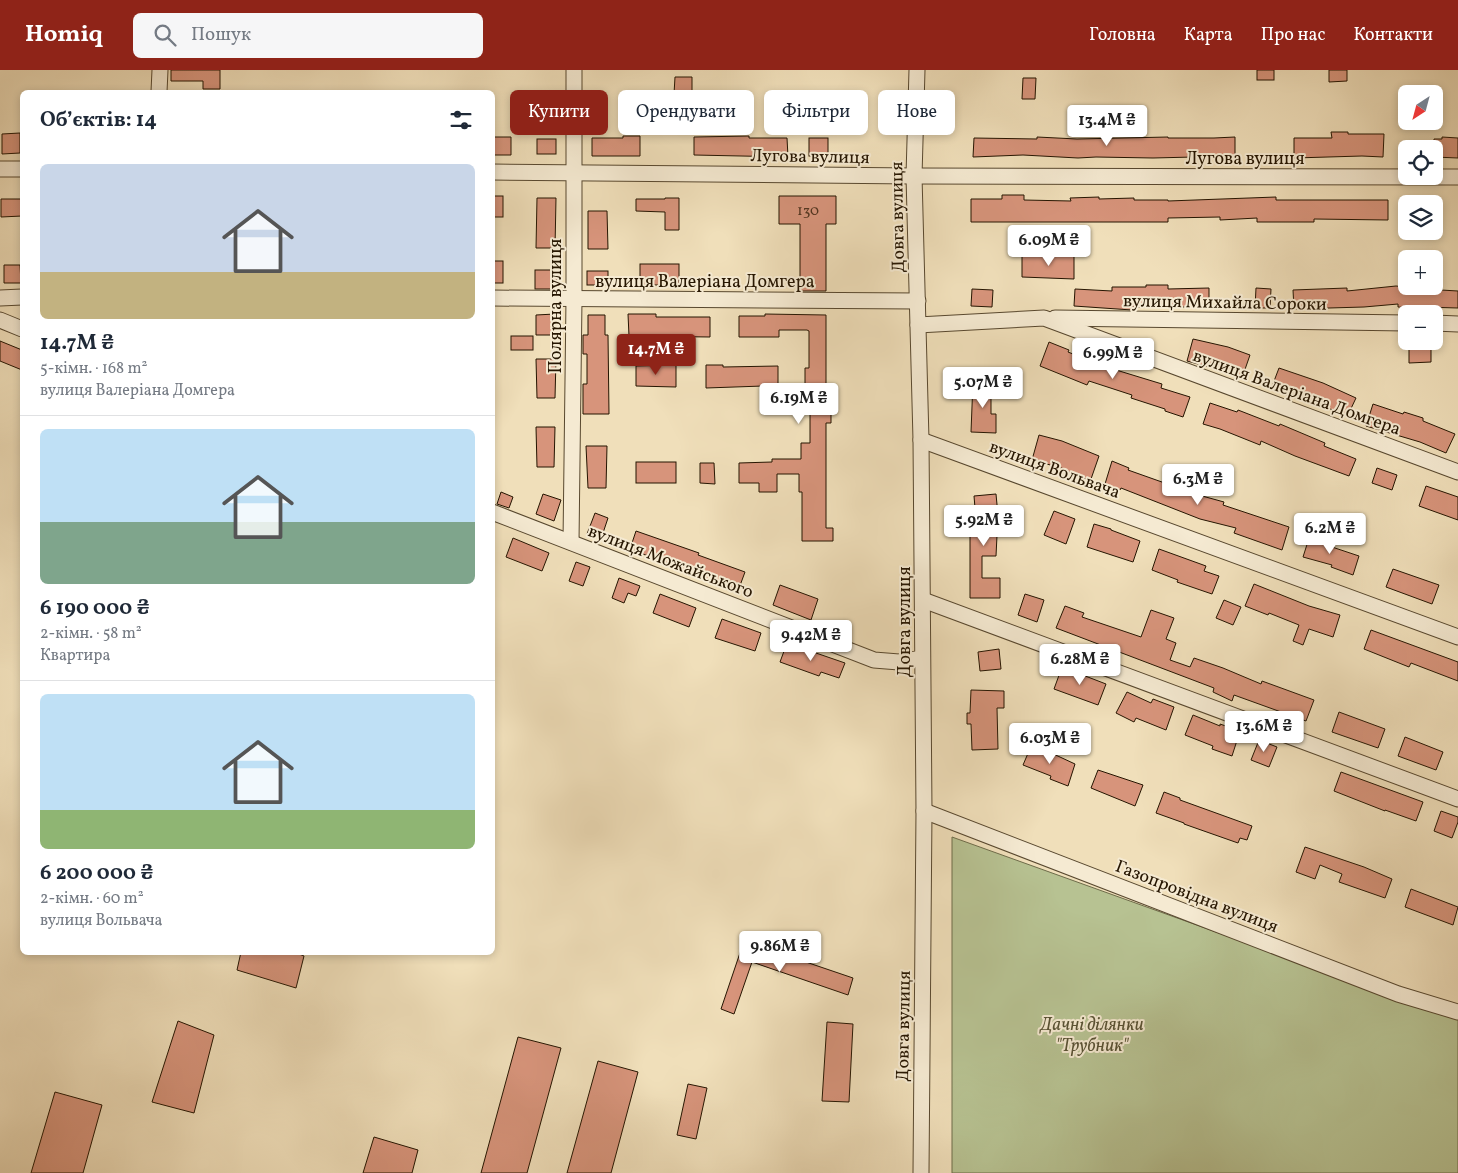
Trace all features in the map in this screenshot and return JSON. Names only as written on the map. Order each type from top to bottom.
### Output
[{"type":"street","points":[[159,90],[160,70]]},
{"type":"street","name":"Полярна вулиця","points":[[571,542],[574,70]]},
{"type":"street","name":"Довга вулиця","points":[[917,70],[914,176],[921,440],[924,811],[921,1173]]},
{"type":"street","points":[[0,169],[20,169]]},
{"type":"street","name":"Лугова вулиця","points":[[495,172],[914,176],[1458,177]]},
{"type":"street","points":[[0,298],[20,297]]},
{"type":"street","name":"вулиця Валеріана Домгера","points":[[495,298],[918,301]]},
{"type":"street","name":"вулиця Валеріана Домгера","points":[[918,325],[1044,318],[1458,472]]},
{"type":"street","name":"вулиця Михайла Сороки","points":[[1044,318],[1398,323]]},
{"type":"street","points":[[0,320],[20,328]]},
{"type":"street","points":[[1443,323],[1458,324]]},
{"type":"street","name":"вулиця Вольвача","points":[[921,440],[1458,637]]},
{"type":"street","name":"вулиця Можайського","points":[[495,513],[874,660],[899,662],[922,658]]},
{"type":"street","points":[[923,600],[1458,799]]},
{"type":"street","name":"Газопровідна вулиця","points":[[924,811],[1398,994],[1458,1012]]},
{"type":"green space","name":"Дачні ділянки \"Трубник\"","points":[[952,837],[1458,1019],[1458,1173],[952,1173]]},
{"type":"building","points":[[171,70],[220,70],[220,89],[203,89],[203,81],[171,81]]},
{"type":"building","points":[[1257,70],[1274,70],[1274,80],[1257,80]]},
{"type":"building","points":[[1329,70],[1347,70],[1347,81],[1329,82]]},
{"type":"building","points":[[675,77],[692,77],[692,90],[674,90]]},
{"type":"building","points":[[1023,78],[1036,78],[1035,99],[1022,99]]},
{"type":"building","points":[[1331,132],[1384,134],[1383,157],[1294,158],[1294,138],[1332,138]]},
{"type":"building","points":[[20,133],[20,153],[2,154],[2,134]]},
{"type":"building","points":[[623,136],[640,136],[640,156],[592,156],[592,138],[623,138]]},
{"type":"building","points":[[749,136],[749,138],[787,138],[788,157],[694,155],[694,137]]},
{"type":"building","points":[[495,137],[511,137],[511,155],[495,155]]},
{"type":"building","points":[[1037,137],[1077,139],[1235,137],[1235,156],[1078,158],[1023,155],[973,157],[974,138],[1037,139]]},
{"type":"building","points":[[1442,137],[1458,138],[1458,158],[1443,157],[1443,140],[1434,140],[1442,139]]},
{"type":"building","points":[[809,138],[828,138],[828,156],[809,156]]},
{"type":"building","points":[[537,139],[556,139],[556,154],[537,154]]},
{"type":"building","points":[[1002,195],[1024,195],[1024,200],[1071,201],[1070,198],[1099,197],[1099,199],[1134,198],[1134,200],[1168,201],[1276,197],[1276,200],[1388,200],[1388,220],[1314,219],[1314,222],[1257,222],[1257,218],[1220,220],[1220,217],[1168,218],[1168,222],[971,222],[971,199],[1002,199]]},
{"type":"building","points":[[495,196],[503,196],[503,217],[495,217]]},
{"type":"building","points":[[779,196],[836,196],[836,224],[826,224],[826,291],[800,291],[800,224],[779,224]]},
{"type":"building","points":[[537,198],[556,198],[555,248],[536,248]]},
{"type":"building","points":[[679,198],[679,230],[665,230],[665,212],[636,211],[636,199]]},
{"type":"building","points":[[1,199],[20,199],[20,216],[1,217]]},
{"type":"building","points":[[588,211],[607,211],[608,249],[588,249]]},
{"type":"building","points":[[1054,254],[1074,254],[1074,279],[1022,277],[1022,255],[1054,257]]},
{"type":"building","points":[[495,261],[503,261],[503,283],[495,283]]},
{"type":"building","points":[[640,264],[679,264],[679,285],[640,285]]},
{"type":"building","points":[[4,265],[20,265],[20,283],[4,283]]},
{"type":"building","points":[[535,270],[557,270],[557,289],[535,289]]},
{"type":"building","points":[[587,271],[608,271],[608,285],[587,285]]},
{"type":"building","points":[[1146,285],[1168,285],[1168,289],[1209,288],[1209,307],[1132,307],[1132,310],[1074,306],[1075,289],[1112,291],[1112,287],[1146,287]]},
{"type":"building","points":[[1396,286],[1398,286],[1398,295],[1443,295],[1443,290],[1458,291],[1458,308],[1443,308],[1443,305],[1398,304],[1294,309],[1293,290],[1347,288],[1347,291]]},
{"type":"building","points":[[1256,288],[1271,289],[1270,308],[1255,308]]},
{"type":"building","points":[[972,289],[993,290],[992,307],[971,306]]},
{"type":"building","points":[[555,314],[555,335],[536,335],[536,315]]},
{"type":"building","points":[[628,314],[656,314],[656,317],[710,317],[710,337],[629,336]]},
{"type":"building","points":[[765,314],[826,315],[826,405],[831,405],[831,423],[826,423],[826,528],[833,528],[833,541],[802,541],[802,492],[799,492],[799,474],[777,474],[777,492],[759,492],[759,483],[739,483],[739,463],[772,462],[772,459],[801,459],[801,443],[810,443],[810,387],[805,387],[805,368],[809,368],[809,331],[779,330],[779,337],[739,337],[739,316],[765,316]]},
{"type":"building","points":[[588,315],[605,315],[605,335],[608,335],[609,414],[583,414],[583,384],[587,384],[587,354],[583,354],[583,335],[588,335]]},
{"type":"building","points":[[511,336],[533,336],[533,350],[511,350]]},
{"type":"building","points":[[1193,339],[1228,347],[1250,355],[1242,378],[1187,361]]},
{"type":"building","points":[[0,341],[20,349],[20,369],[0,361]]},
{"type":"building","points":[[1049,342],[1103,366],[1162,384],[1161,388],[1190,397],[1183,417],[1131,398],[1132,395],[1089,381],[1087,385],[1040,366]]},
{"type":"building","points":[[1409,350],[1431,350],[1431,362],[1409,363]]},
{"type":"building","points":[[536,359],[556,359],[555,398],[537,398]]},
{"type":"building","points":[[676,365],[676,387],[636,386],[636,366]]},
{"type":"building","points":[[706,365],[723,365],[723,367],[778,366],[778,388],[763,388],[763,386],[706,388]]},
{"type":"building","points":[[1279,368],[1323,383],[1356,398],[1347,417],[1318,403],[1317,406],[1271,389]]},
{"type":"building","points":[[973,381],[991,381],[991,414],[996,414],[996,433],[971,432]]},
{"type":"building","points":[[1210,403],[1237,412],[1238,410],[1279,426],[1280,424],[1325,443],[1324,446],[1356,459],[1349,476],[1261,441],[1260,445],[1203,424]]},
{"type":"building","points":[[1373,404],[1403,414],[1404,412],[1423,418],[1423,421],[1455,434],[1446,453],[1420,442],[1366,426]]},
{"type":"building","points":[[536,427],[555,427],[554,467],[537,467]]},
{"type":"building","points":[[1039,435],[1062,441],[1099,456],[1091,479],[1089,480],[1065,469],[1032,460]]},
{"type":"building","points":[[586,446],[607,446],[606,488],[588,488]]},
{"type":"building","points":[[1112,461],[1129,468],[1128,470],[1176,487],[1177,485],[1196,492],[1195,494],[1224,502],[1223,505],[1289,527],[1282,550],[1234,533],[1236,528],[1200,519],[1121,488],[1120,490],[1105,484]]},
{"type":"building","points":[[636,462],[676,462],[676,483],[636,483]]},
{"type":"building","points":[[700,463],[714,463],[715,484],[700,483]]},
{"type":"building","points":[[1377,468],[1397,475],[1392,490],[1372,483]]},
{"type":"building","points":[[1426,486],[1458,497],[1458,520],[1419,506]]},
{"type":"building","points":[[501,492],[513,497],[509,508],[497,504]]},
{"type":"building","points":[[543,494],[561,500],[554,521],[536,514]]},
{"type":"building","points":[[996,494],[998,515],[996,556],[982,556],[982,578],[1000,578],[1000,598],[970,598],[970,532],[977,532],[974,496]]},
{"type":"building","points":[[1054,511],[1075,519],[1066,544],[1044,535]]},
{"type":"building","points":[[595,513],[608,518],[601,539],[587,534]]},
{"type":"building","points":[[1094,524],[1140,541],[1133,562],[1087,547]]},
{"type":"building","points":[[636,531],[699,553],[698,555],[745,572],[738,591],[630,549]]},
{"type":"building","points":[[1310,535],[1331,541],[1329,546],[1359,556],[1353,575],[1331,567],[1332,565],[1303,557]]},
{"type":"building","points":[[513,538],[549,553],[542,571],[506,557]]},
{"type":"building","points":[[1159,549],[1206,566],[1204,571],[1219,576],[1212,594],[1177,582],[1178,580],[1152,570]]},
{"type":"building","points":[[576,562],[590,567],[583,586],[569,581]]},
{"type":"building","points":[[1393,569],[1439,585],[1432,604],[1386,587]]},
{"type":"building","points":[[619,578],[640,586],[636,596],[628,593],[624,603],[612,598]]},
{"type":"building","points":[[1254,584],[1309,606],[1340,615],[1333,637],[1309,629],[1303,645],[1293,641],[1299,625],[1245,606]]},
{"type":"building","points":[[780,585],[818,599],[811,620],[773,605]]},
{"type":"building","points":[[660,594],[696,608],[689,627],[653,613]]},
{"type":"building","points":[[1025,594],[1044,600],[1037,622],[1018,615]]},
{"type":"building","points":[[1224,600],[1241,607],[1233,625],[1216,618]]},
{"type":"building","points":[[1065,606],[1084,613],[1082,617],[1141,637],[1151,610],[1174,618],[1166,639],[1176,643],[1170,660],[1190,667],[1194,658],[1261,684],[1262,681],[1314,700],[1306,721],[1234,695],[1232,701],[1213,692],[1214,688],[1056,628]]},
{"type":"building","points":[[722,619],[761,633],[755,651],[715,638]]},
{"type":"building","points":[[1371,630],[1458,662],[1458,681],[1411,663],[1409,667],[1364,649]]},
{"type":"building","points":[[787,643],[845,663],[839,678],[821,672],[819,676],[780,662]]},
{"type":"building","points":[[999,649],[1001,669],[980,671],[978,652]]},
{"type":"building","points":[[1062,667],[1106,684],[1098,705],[1054,689]]},
{"type":"building","points":[[971,690],[1004,691],[1004,708],[997,708],[998,749],[972,750],[971,724],[967,724],[967,713],[970,713]]},
{"type":"building","points":[[1127,692],[1151,703],[1153,699],[1174,707],[1166,730],[1136,718],[1134,722],[1116,713]]},
{"type":"building","points":[[1339,712],[1385,729],[1378,748],[1332,732]]},
{"type":"building","points":[[1193,715],[1220,726],[1220,724],[1240,731],[1232,756],[1212,749],[1213,746],[1185,735]]},
{"type":"building","points":[[1405,737],[1443,752],[1436,770],[1398,756]]},
{"type":"building","points":[[1259,740],[1277,747],[1269,767],[1251,760]]},
{"type":"building","points":[[1032,744],[1075,764],[1068,786],[1050,779],[1051,776],[1023,765]]},
{"type":"building","points":[[1098,770],[1143,785],[1135,806],[1091,788]]},
{"type":"building","points":[[1341,772],[1423,802],[1416,821],[1334,791]]},
{"type":"building","points":[[1164,792],[1180,798],[1180,800],[1252,826],[1247,840],[1240,838],[1238,843],[1156,813]]},
{"type":"building","points":[[1441,811],[1458,817],[1452,838],[1434,831]]},
{"type":"building","points":[[1305,847],[1364,867],[1392,879],[1385,898],[1339,882],[1342,874],[1320,865],[1315,879],[1296,872]]},
{"type":"building","points":[[1411,889],[1458,907],[1453,925],[1405,907]]},
{"type":"building","points":[[744,941],[853,978],[848,995],[752,962],[734,1014],[721,1009]]},
{"type":"building","points":[[240,955],[304,956],[296,988],[237,970]]},
{"type":"building","points":[[178,1021],[214,1035],[194,1113],[152,1102]]},
{"type":"building","points":[[827,1022],[853,1024],[849,1102],[822,1101]]},
{"type":"building","points":[[518,1037],[561,1048],[527,1173],[481,1173]]},
{"type":"building","points":[[598,1061],[638,1072],[611,1173],[567,1173]]},
{"type":"building","points":[[688,1084],[707,1088],[696,1139],[677,1135]]},
{"type":"building","points":[[55,1092],[102,1105],[83,1173],[31,1173]]},
{"type":"building","points":[[374,1137],[418,1150],[412,1173],[363,1173]]}]
